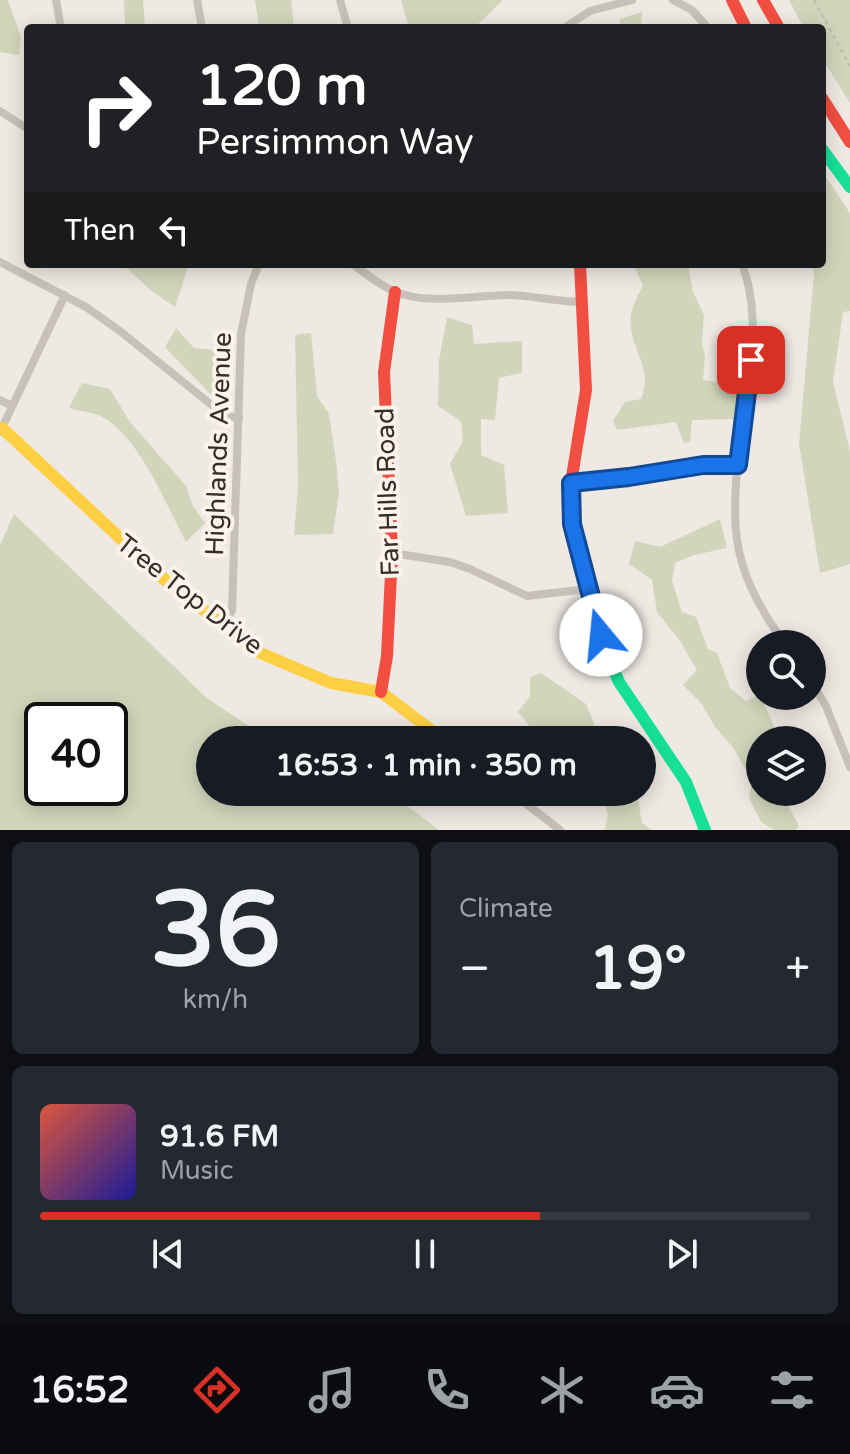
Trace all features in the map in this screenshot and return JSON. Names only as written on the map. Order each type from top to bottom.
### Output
[{"type":"main road","points":[[732,0],[744,24]]},
{"type":"main road","points":[[763,0],[777,24]]},
{"type":"main road","points":[[826,104],[850,142]]},
{"type":"main road","points":[[826,154],[850,187]]},
{"type":"main road","points":[[580,268],[586,390],[571,483],[572,524],[587,589],[619,682],[686,782],[705,830]]},
{"type":"main road","name":"Far Hills Road","points":[[381,692],[387,656],[392,553],[384,372],[395,292]]},
{"type":"main road","name":"Tree Top Drive","points":[[1,431],[165,580],[258,652],[331,683],[381,692],[426,726]]},
{"type":"street","points":[[56,0],[60,24]]},
{"type":"street","points":[[197,0],[201,24]]},
{"type":"street","points":[[340,0],[347,24]]},
{"type":"street","points":[[570,24],[590,11],[632,0]]},
{"type":"street","points":[[673,0],[692,10],[704,24]]},
{"type":"street","points":[[0,111],[24,126]]},
{"type":"street","points":[[0,262],[65,295],[120,331],[224,415],[239,418]]},
{"type":"street","name":"Highlands Avenue","points":[[223,625],[232,611],[243,317],[258,268]]},
{"type":"street","points":[[359,268],[395,292],[438,298],[514,295],[583,302]]},
{"type":"street","points":[[744,268],[751,288],[755,321],[738,465],[735,532],[754,593],[776,630]]},
{"type":"street","points":[[1,431],[65,295]]},
{"type":"street","points":[[0,400],[12,406]]},
{"type":"street","points":[[571,483],[703,465],[738,465]]},
{"type":"street","points":[[392,553],[450,562],[527,596],[587,589]]},
{"type":"street","points":[[826,706],[850,767]]},
{"type":"street","points":[[529,806],[560,830]]},
{"type":"path","points":[[814,0],[850,66]]},
{"type":"green space","points":[[0,0],[8,0],[21,37],[19,55],[0,52]]},
{"type":"green space","points":[[124,0],[143,0],[145,24],[125,24]]},
{"type":"green space","points":[[255,0],[291,0],[294,24],[258,24]]},
{"type":"green space","points":[[401,0],[503,0],[478,24],[408,24]]},
{"type":"green space","points":[[789,0],[850,0],[850,103],[826,64],[826,24],[802,24]]},
{"type":"green space","points":[[642,12],[641,24],[620,24],[619,19]]},
{"type":"green space","points":[[826,177],[850,213],[850,311],[843,312],[833,382],[850,451],[850,564],[820,573],[799,444],[813,268],[826,268]]},
{"type":"green space","points":[[126,268],[188,268],[175,307]]},
{"type":"green space","points":[[635,268],[689,268],[693,292],[704,315],[703,380],[738,386],[735,419],[692,420],[690,441],[684,443],[676,422],[617,430],[613,421],[625,402],[641,399],[644,387],[643,366],[631,325],[632,310],[643,285]]},
{"type":"green space","points":[[447,317],[472,325],[474,344],[522,341],[522,373],[499,378],[495,420],[481,419],[481,455],[504,465],[508,513],[466,516],[450,464],[463,441],[461,421],[438,406],[439,360]]},
{"type":"green space","points":[[176,328],[194,348],[224,351],[213,397],[165,347]]},
{"type":"green space","points":[[311,333],[317,396],[329,414],[339,492],[333,534],[294,535],[298,486],[295,335]]},
{"type":"green space","points":[[82,383],[110,389],[130,422],[186,486],[193,506],[205,523],[186,542],[130,441],[104,418],[69,408]]},
{"type":"green space","points":[[14,514],[208,699],[249,726],[196,726],[196,806],[407,806],[439,830],[0,830],[0,545]]},
{"type":"green space","points":[[720,519],[727,548],[694,555],[675,563],[672,581],[682,612],[696,617],[708,649],[717,653],[730,688],[746,701],[746,710],[767,710],[774,726],[746,726],[746,770],[701,703],[683,685],[697,670],[680,641],[657,612],[652,580],[629,564],[635,541],[660,547]]},
{"type":"green space","points":[[541,673],[586,704],[595,726],[530,726],[518,712],[530,696],[530,677]]},
{"type":"green space","points":[[605,806],[639,806],[642,823],[651,830],[605,830],[608,814]]},
{"type":"green space","points":[[753,806],[788,806],[799,826],[795,830],[774,830],[761,822]]},
{"type":"traffic: fast","points":[[826,154],[850,187]]},
{"type":"traffic: fast","points":[[584,576],[619,682],[686,782],[705,830]]},
{"type":"traffic: slow","points":[[2,428],[165,580],[258,652],[331,683],[381,692],[426,726]]},
{"type":"traffic: jam","points":[[732,0],[744,24]]},
{"type":"traffic: jam","points":[[763,0],[777,24]]},
{"type":"traffic: jam","points":[[826,104],[850,142]]},
{"type":"traffic: jam","points":[[580,268],[586,390],[571,483],[572,524],[584,576]]},
{"type":"traffic: jam","points":[[381,692],[387,656],[392,553],[384,372],[395,292]]},
{"type":"route","points":[[601,635],[572,524],[571,483],[703,465],[738,465],[751,360]]}]
